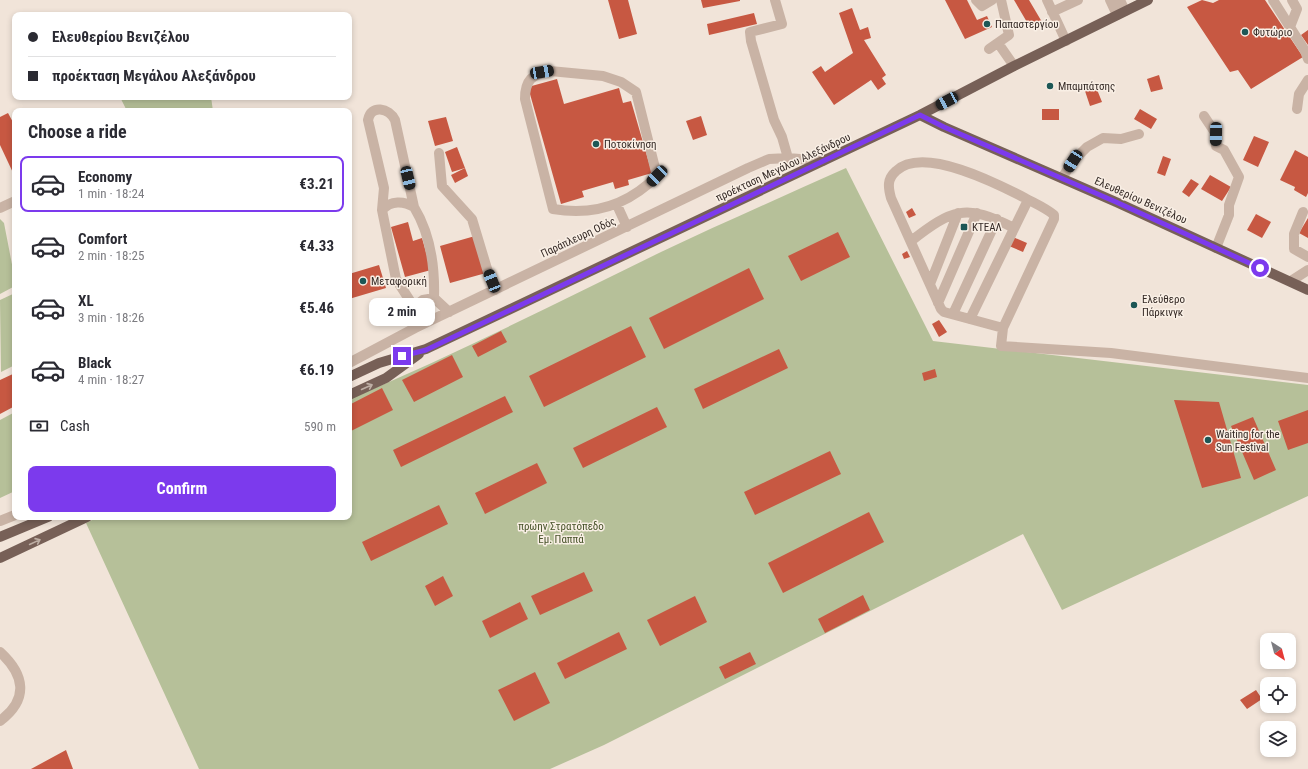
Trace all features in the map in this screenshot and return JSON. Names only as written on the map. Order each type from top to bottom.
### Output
[{"type":"main road","name":"προέκταση Μεγάλου Αλεξάνδρου","points":[[352,394],[386,378],[426,350],[920,115],[1014,66],[1148,0]]},
{"type":"main road","name":"Ελευθερίου Βενιζέλου","points":[[920,115],[1291,281],[1308,290]]},
{"type":"main road","name":"προέκταση Μεγάλου Αλεξάνδρου","points":[[352,376],[379,363],[426,350]]},
{"type":"main road","points":[[0,537],[41,520]]},
{"type":"main road","points":[[0,558],[81,520]]},
{"type":"street","points":[[775,0],[782,24],[750,32],[774,120],[782,137],[788,158]]},
{"type":"street","points":[[976,0],[982,6],[992,0]]},
{"type":"street","points":[[1001,0],[1009,34],[994,46],[1014,66]]},
{"type":"street","points":[[1046,0],[1066,41]]},
{"type":"street","points":[[1052,12],[1078,0]]},
{"type":"street","points":[[1110,0],[1121,13]]},
{"type":"street","points":[[1120,0],[1121,13]]},
{"type":"street","points":[[1273,0],[1305,51],[1308,59]]},
{"type":"street","points":[[1290,26],[1298,9],[1292,0]]},
{"type":"street","points":[[550,71],[603,76],[621,82],[636,92],[657,176],[638,193],[617,204],[598,210],[579,212],[553,208],[525,99],[526,84],[538,74],[550,71]]},
{"type":"street","points":[[1297,109],[1299,94],[1308,80]]},
{"type":"street","points":[[415,328],[414,307],[396,279],[382,210],[384,188],[368,120],[372,113],[380,109],[389,112],[395,120],[414,207],[421,218],[429,241],[435,272],[434,298],[449,312]]},
{"type":"street","points":[[1204,116],[1216,134],[1216,146],[1224,150],[1239,177],[1229,205],[1229,215],[1216,248]]},
{"type":"street","points":[[1062,178],[1073,161],[1087,147],[1103,138],[1121,139],[1139,134]]},
{"type":"street","points":[[439,153],[442,186],[472,219],[495,290]]},
{"type":"street","name":"Παράπλευρη Οδός","points":[[352,361],[415,328],[769,159],[788,158],[823,161]]},
{"type":"street","points":[[1003,328],[943,311],[891,198],[888,187],[891,176],[900,167],[916,162],[940,165],[967,171],[993,181],[1052,213],[1055,217],[1003,328],[1001,346],[1111,353],[1308,378]]},
{"type":"street","points":[[970,319],[1028,200]]},
{"type":"street","points":[[0,208],[12,202]]},
{"type":"street","points":[[382,210],[386,206],[397,202],[404,202],[414,207]]},
{"type":"street","points":[[617,204],[627,227]]},
{"type":"street","points":[[1303,212],[1294,234],[1294,250],[1308,257]]},
{"type":"street","points":[[911,241],[942,219],[958,213],[978,213],[997,219],[1014,228]]},
{"type":"street","points":[[930,284],[958,213]]},
{"type":"street","points":[[938,303],[978,213]]},
{"type":"street","points":[[953,314],[997,219]]},
{"type":"street","points":[[1291,281],[1308,270]]},
{"type":"street","points":[[414,307],[423,300],[434,298]]},
{"type":"street","points":[[0,521],[12,516]]},
{"type":"street","points":[[0,652],[14,669],[20,680],[21,691],[8,715],[0,721]]},
{"type":"green space","points":[[122,100],[211,100],[213,108],[126,108]]},
{"type":"green space","name":"πρώην Στρατόπεδο Εμ. Παππά","points":[[846,168],[933,341],[1308,385],[1308,496],[1062,610],[1023,534],[604,745],[550,769],[199,769],[86,523],[92,520],[352,520],[352,398],[467,346],[730,220]]},
{"type":"green space","points":[[0,219],[4,223],[12,264],[12,288],[0,294]]},
{"type":"green space","points":[[12,294],[12,366],[1,372],[0,300]]},
{"type":"green space","points":[[12,414],[12,492],[0,498],[0,420]]},
{"type":"building","points":[[608,0],[628,0],[637,34],[619,39]]},
{"type":"building","points":[[701,0],[740,0],[740,1],[703,8]]},
{"type":"building","points":[[945,0],[967,0],[977,20],[987,16],[992,27],[965,39]]},
{"type":"building","points":[[1014,0],[1029,0],[1042,22],[1031,29]]},
{"type":"building","name":"Φυτώριο","points":[[1202,0],[1213,3],[1219,0],[1265,0],[1303,57],[1251,89],[1238,70],[1230,72],[1187,7]]},
{"type":"building","points":[[852,8],[860,30],[868,27],[871,38],[864,40],[886,75],[882,78],[886,84],[878,90],[871,80],[834,105],[812,72],[821,66],[825,72],[853,53],[839,13]]},
{"type":"building","points":[[754,13],[757,24],[709,35],[707,24]]},
{"type":"building","points":[[1308,30],[1308,45],[1301,35]]},
{"type":"building","points":[[1159,75],[1163,89],[1151,92],[1147,79]]},
{"type":"building","points":[[557,79],[564,104],[619,88],[623,103],[631,101],[652,173],[628,180],[629,185],[615,189],[613,182],[582,191],[584,197],[561,204],[528,87]]},
{"type":"building","points":[[1096,87],[1102,102],[1090,106],[1085,91]]},
{"type":"building","points":[[1042,109],[1059,109],[1059,120],[1042,120]]},
{"type":"building","points":[[1140,109],[1157,119],[1151,129],[1134,119]]},
{"type":"building","points":[[8,113],[12,120],[12,171],[0,145],[0,117]]},
{"type":"building","points":[[701,116],[707,135],[693,140],[686,121]]},
{"type":"building","points":[[446,117],[453,141],[435,146],[428,121]]},
{"type":"building","points":[[1254,136],[1269,142],[1258,167],[1243,160]]},
{"type":"building","points":[[457,147],[465,168],[452,172],[445,152]]},
{"type":"building","points":[[1295,150],[1308,157],[1308,193],[1306,197],[1294,190],[1295,187],[1280,180]]},
{"type":"building","points":[[1163,156],[1171,159],[1165,176],[1157,173]]},
{"type":"building","points":[[465,168],[468,176],[455,183],[451,175]]},
{"type":"building","points":[[1210,175],[1231,187],[1222,201],[1201,189]]},
{"type":"building","points":[[1191,179],[1199,184],[1189,197],[1182,192]]},
{"type":"building","points":[[912,208],[916,215],[909,218],[906,212]]},
{"type":"building","points":[[1256,214],[1271,222],[1262,238],[1247,230]]},
{"type":"building","points":[[1308,218],[1308,238],[1299,233]]},
{"type":"building","points":[[408,222],[413,241],[422,238],[431,270],[405,277],[391,227]]},
{"type":"building","points":[[838,232],[850,257],[801,281],[788,256]]},
{"type":"building","points":[[475,236],[486,273],[450,283],[440,246]]},
{"type":"building","points":[[1013,237],[1027,243],[1023,252],[1009,246]]},
{"type":"building","points":[[907,251],[910,257],[904,259],[902,254]]},
{"type":"building","points":[[379,265],[386,288],[352,298],[352,273]]},
{"type":"building","points":[[749,268],[764,299],[664,349],[649,318]]},
{"type":"building","points":[[939,320],[947,332],[939,337],[932,324]]},
{"type":"building","points":[[631,326],[646,357],[544,407],[529,376]]},
{"type":"building","points":[[501,331],[507,342],[478,357],[472,346]]},
{"type":"building","points":[[779,349],[788,368],[703,409],[694,389]]},
{"type":"building","points":[[452,355],[463,377],[414,402],[402,380]]},
{"type":"building","points":[[935,369],[937,377],[924,381],[922,373]]},
{"type":"building","points":[[12,374],[12,408],[0,414],[0,380]]},
{"type":"building","points":[[382,388],[393,410],[352,430],[352,403]]},
{"type":"building","points":[[505,396],[513,412],[401,467],[393,450]]},
{"type":"building","name":"Waiting for the Sun Festival","points":[[1174,400],[1219,402],[1241,478],[1202,488]]},
{"type":"building","points":[[657,407],[667,427],[583,468],[573,448]]},
{"type":"building","points":[[1308,410],[1308,443],[1288,450],[1278,421]]},
{"type":"building","points":[[1253,417],[1276,470],[1254,480],[1231,426]]},
{"type":"building","points":[[830,451],[841,474],[755,515],[744,492]]},
{"type":"building","points":[[537,463],[547,483],[485,514],[475,493]]},
{"type":"building","points":[[439,505],[448,524],[371,561],[362,542]]},
{"type":"building","points":[[869,512],[884,542],[783,593],[768,563]]},
{"type":"building","points":[[584,572],[593,591],[540,615],[531,596]]},
{"type":"building","points":[[443,576],[453,596],[435,606],[425,586]]},
{"type":"building","points":[[863,595],[870,610],[825,633],[818,619]]},
{"type":"building","points":[[695,596],[707,622],[660,646],[647,620]]},
{"type":"building","points":[[520,602],[528,619],[490,638],[482,621]]},
{"type":"building","points":[[619,632],[627,649],[565,679],[557,663]]},
{"type":"building","points":[[750,652],[756,664],[725,679],[719,667]]},
{"type":"building","points":[[535,672],[550,703],[514,721],[498,690]]},
{"type":"building","points":[[1256,690],[1260,696],[1260,700],[1247,709],[1240,700]]},
{"type":"building","points":[[66,750],[73,769],[31,769]]},
{"type":"place","name":"Παπαστεργίου","points":[[987,24]]},
{"type":"place","name":"Φυτώριο","points":[[1245,32]]},
{"type":"place","name":"Μπαμπάτσης","points":[[1050,86]]},
{"type":"place","name":"Ποτοκίνηση","points":[[596,144]]},
{"type":"place","name":"ΚΤΕΑΛ","points":[[964,227]]},
{"type":"place","name":"Μεταφορική","points":[[363,281]]},
{"type":"place","name":"Ελεύθερο Πάρκινγκ","points":[[1134,305]]},
{"type":"place","name":"Waiting for the Sun Festival","points":[[1208,440]]},
{"type":"route","points":[[402,356],[426,350],[610,261],[920,115],[980,144],[1068,180],[1260,268]]}]
